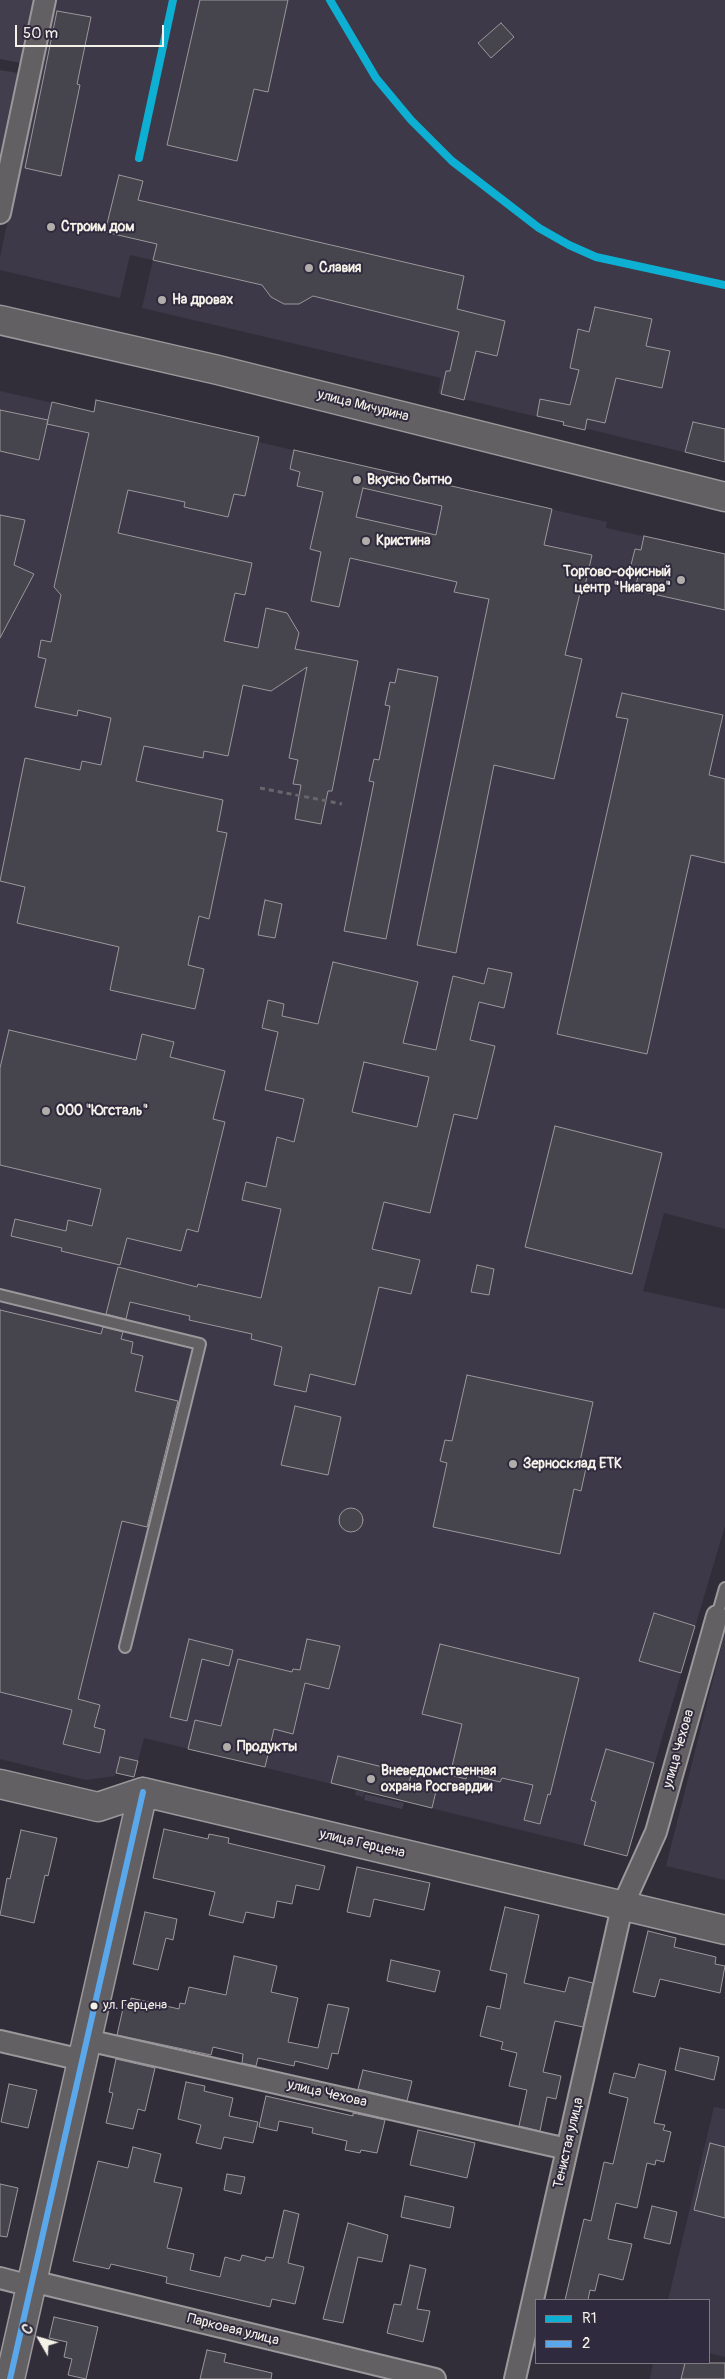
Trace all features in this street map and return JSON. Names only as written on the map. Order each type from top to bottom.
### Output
[{"type":"street","points":[[0,213],[45,0]]},
{"type":"street","name":"улица Мичурина","points":[[0,320],[218,370],[725,497]]},
{"type":"street","name":"улица Чехова","points":[[622,1907],[656,1832],[717,1616]]},
{"type":"street","points":[[0,1784],[98,1807],[143,1792]]},
{"type":"street","points":[[10,2379],[143,1792]]},
{"type":"street","name":"улица Герцена","points":[[143,1792],[725,1930]]},
{"type":"street","points":[[98,1807],[130,1849]]},
{"type":"street","name":"Тенистая улица","points":[[515,2379],[622,1907]]},
{"type":"street","name":"улица Чехова","points":[[0,2041],[85,2050],[567,2149]]},
{"type":"street","name":"Парковая улица","points":[[0,2278],[32,2283],[435,2379]]},
{"type":"lane","points":[[0,1295],[200,1344],[125,1647]]},
{"type":"lane","name":"улица Чехова","points":[[717,1616],[725,1588]]},
{"type":"path","points":[[260,788],[342,804]]},
{"type":"shaded area","points":[[0,0],[34,0],[21,63],[0,59]]},
{"type":"shaded area","points":[[55,0],[725,0],[725,462],[438,393],[441,378],[142,308],[153,260],[130,255],[120,298],[0,270],[0,257]]},
{"type":"shaded area","points":[[0,70],[18,73],[0,161]]},
{"type":"shaded area","points":[[0,391],[93,412],[96,400],[259,437],[258,442],[607,522],[606,528],[725,554],[725,1229],[664,1213],[643,1291],[725,1309],[725,1526],[627,1856],[365,1792],[363,1797],[355,1795],[356,1790],[144,1738],[134,1777],[116,1773],[115,1776],[86,1780],[0,1759]]},
{"type":"shaded area","points":[[725,1632],[725,1880],[666,1866]]},
{"type":"shaded area","points":[[365,1794],[404,1803],[402,1809],[364,1800]]},
{"type":"shaded area","points":[[714,2107],[725,2109],[725,2357],[710,2353],[710,2299],[668,2299]]},
{"type":"shaded area","points":[[653,2364],[704,2364],[700,2379],[650,2379]]},
{"type":"building","points":[[200,0],[288,0],[268,92],[254,89],[237,161],[167,145]]},
{"type":"building","points":[[57,11],[91,17],[77,84],[80,85],[61,176],[25,168]]},
{"type":"building","points":[[501,23],[514,37],[491,58],[478,43]]},
{"type":"building","name":"Славия","points":[[119,175],[143,181],[138,200],[464,276],[457,309],[505,321],[497,356],[476,351],[464,400],[441,394],[446,371],[450,371],[459,332],[313,296],[299,304],[284,304],[271,297],[262,285],[153,260],[157,244],[105,232]]},
{"type":"building","points":[[595,307],[652,319],[646,346],[670,351],[662,388],[616,378],[605,423],[587,419],[585,430],[563,425],[564,422],[537,416],[540,399],[570,405],[579,370],[570,368],[578,329],[589,332]]},
{"type":"building","points":[[96,400],[259,437],[245,496],[234,494],[228,517],[184,507],[185,502],[128,490],[118,533],[252,563],[245,595],[235,593],[224,641],[258,648],[266,608],[287,613],[299,633],[295,649],[358,661],[332,791],[328,791],[321,824],[295,819],[301,785],[293,784],[298,760],[289,758],[307,667],[271,691],[243,685],[228,756],[204,751],[203,758],[144,746],[136,781],[223,800],[217,831],[227,833],[209,919],[199,916],[188,965],[204,969],[195,1009],[110,990],[119,947],[17,923],[25,887],[0,881],[25,758],[80,770],[82,761],[101,765],[111,718],[78,710],[77,716],[35,707],[46,659],[38,657],[41,640],[51,642],[61,595],[54,587],[89,433],[47,424],[52,402],[94,412]]},
{"type":"building","points":[[0,410],[48,420],[39,460],[0,451]]},
{"type":"building","points":[[693,422],[725,429],[725,462],[685,452]]},
{"type":"building","points":[[294,450],[552,509],[544,545],[592,555],[583,594],[580,593],[565,655],[582,659],[554,779],[494,765],[456,953],[417,945],[489,599],[454,592],[457,582],[350,558],[339,607],[311,601],[321,552],[310,549],[323,492],[297,486],[300,472],[290,469]],"holes":[[[363,488],[442,506],[436,535],[356,517]]]},
{"type":"building","points":[[0,515],[25,520],[14,565],[34,574],[0,638]]},
{"type":"building","name":"Торгово-офисный центр \"Ниагара\"","points":[[644,536],[725,554],[725,610],[635,590],[639,571],[630,569],[635,549],[641,550]]},
{"type":"building","points":[[398,669],[438,677],[386,939],[344,931],[374,782],[369,781],[374,759],[379,760],[390,706],[385,705],[390,682],[395,683]]},
{"type":"building","points":[[622,693],[723,715],[709,775],[725,779],[725,863],[691,855],[647,1054],[557,1034],[628,719],[616,717]]},
{"type":"building","points":[[265,900],[282,904],[275,938],[258,935]]},
{"type":"building","points":[[333,962],[418,982],[403,1043],[436,1050],[453,976],[484,984],[488,968],[512,973],[504,1008],[479,1002],[470,1040],[495,1046],[477,1119],[454,1114],[430,1213],[384,1202],[372,1249],[420,1260],[411,1294],[379,1287],[355,1385],[310,1374],[306,1392],[274,1385],[282,1347],[251,1339],[252,1334],[189,1320],[190,1316],[130,1302],[126,1319],[106,1314],[118,1267],[197,1287],[198,1284],[261,1298],[281,1209],[242,1200],[246,1182],[266,1187],[277,1137],[294,1142],[304,1099],[265,1090],[278,1032],[262,1028],[268,1000],[284,1004],[282,1016],[318,1024]],"holes":[[[364,1062],[429,1077],[417,1127],[352,1112]]]},
{"type":"building","points":[[9,1030],[136,1060],[142,1034],[174,1042],[170,1057],[225,1071],[213,1119],[225,1122],[198,1232],[187,1229],[181,1251],[127,1238],[120,1265],[61,1251],[62,1248],[11,1236],[15,1219],[66,1231],[68,1220],[92,1226],[101,1189],[0,1165],[0,1068]]},
{"type":"building","points":[[555,1126],[662,1153],[632,1274],[525,1247]]},
{"type":"building","points":[[477,1265],[494,1269],[489,1295],[471,1292]]},
{"type":"building","points":[[0,1310],[101,1334],[103,1327],[123,1332],[121,1339],[133,1342],[131,1353],[143,1356],[135,1391],[178,1401],[147,1527],[122,1521],[78,1699],[100,1705],[94,1727],[105,1730],[100,1753],[63,1744],[72,1710],[0,1692]]},
{"type":"building","name":"Зерносклад ЕТК","points":[[467,1375],[593,1402],[579,1466],[586,1468],[581,1491],[574,1489],[560,1554],[433,1527],[447,1463],[440,1461],[445,1440],[452,1441]]},
{"type":"building","points":[[295,1406],[341,1417],[328,1475],[281,1465]]},
{"type":"building","points":[[351,1508],[359,1512],[363,1520],[359,1528],[351,1532],[343,1528],[339,1520],[343,1512]]},
{"type":"building","points":[[654,1613],[695,1626],[681,1673],[639,1661]]},
{"type":"building","points":[[189,1639],[233,1650],[229,1666],[202,1659],[187,1721],[170,1717]]},
{"type":"building","points":[[307,1639],[340,1646],[329,1689],[305,1683],[293,1734],[274,1729],[265,1767],[188,1749],[195,1720],[221,1726],[238,1659],[292,1672],[293,1669],[300,1670]]},
{"type":"building","points":[[440,1644],[579,1678],[550,1795],[548,1794],[540,1824],[524,1820],[533,1785],[502,1778],[500,1782],[467,1774],[466,1779],[450,1775],[462,1724],[422,1714]]},
{"type":"building","points":[[606,1749],[654,1763],[627,1856],[584,1845],[596,1802],[591,1800]]},
{"type":"building","name":"Вневедомственная охрана Росгвардии","points":[[338,1756],[411,1774],[409,1784],[436,1791],[432,1808],[331,1783]]},
{"type":"building","points":[[120,1757],[138,1761],[134,1777],[116,1773]]},
{"type":"building","points":[[164,1829],[208,1839],[209,1834],[229,1838],[228,1843],[325,1866],[319,1890],[296,1885],[292,1904],[277,1901],[274,1918],[246,1912],[243,1923],[209,1915],[215,1892],[153,1878]]},
{"type":"building","points":[[21,1830],[57,1838],[48,1876],[45,1875],[34,1923],[0,1915],[7,1878],[10,1879]]},
{"type":"building","points":[[357,1867],[430,1883],[424,1910],[374,1899],[370,1917],[347,1912]]},
{"type":"building","points":[[505,1907],[539,1915],[524,1983],[565,1992],[569,1977],[593,1983],[583,2027],[555,2021],[543,2072],[561,2076],[556,2099],[547,2097],[540,2131],[519,2126],[527,2090],[509,2086],[517,2053],[501,2049],[503,2042],[480,2036],[487,2006],[500,2009],[507,1974],[490,1970]]},
{"type":"building","points":[[145,1912],[177,1919],[173,1940],[166,1938],[158,1970],[133,1964]]},
{"type":"building","points":[[648,1931],[676,1938],[674,1947],[716,1957],[715,1964],[725,1966],[720,1993],[660,1979],[655,1997],[633,1992]]},
{"type":"building","points":[[234,1956],[277,1966],[271,1992],[298,1998],[288,2042],[318,2048],[328,2004],[349,2008],[338,2054],[332,2053],[328,2069],[295,2061],[294,2066],[258,2058],[256,2066],[242,2063],[243,2054],[213,2047],[211,2055],[117,2035],[124,2004],[130,2006],[131,1998],[179,2009],[180,2003],[185,2004],[189,1987],[226,1995]]},
{"type":"building","points":[[391,1960],[440,1971],[435,1992],[387,1981]]},
{"type":"building","points":[[680,2048],[719,2057],[714,2080],[675,2070]]},
{"type":"building","points":[[116,2059],[155,2068],[145,2111],[138,2109],[133,2129],[106,2123],[113,2093],[109,2092]]},
{"type":"building","points":[[639,2064],[666,2071],[654,2123],[665,2125],[663,2130],[671,2132],[664,2162],[656,2160],[655,2165],[647,2163],[637,2208],[616,2203],[608,2239],[632,2244],[623,2280],[599,2274],[595,2291],[590,2290],[588,2299],[565,2299],[584,2219],[591,2221],[604,2162],[613,2164],[628,2098],[609,2093],[614,2073],[635,2078]]},
{"type":"building","points":[[363,2070],[412,2081],[407,2101],[358,2089]]},
{"type":"building","points":[[186,2082],[205,2086],[204,2091],[233,2098],[229,2116],[258,2122],[253,2143],[224,2137],[221,2149],[196,2143],[201,2125],[178,2119]]},
{"type":"building","points":[[9,2084],[37,2090],[28,2128],[1,2122]]},
{"type":"building","points":[[266,2096],[353,2116],[353,2113],[385,2120],[377,2153],[361,2150],[360,2153],[345,2150],[347,2141],[312,2133],[313,2128],[279,2121],[277,2131],[259,2127]]},
{"type":"building","points":[[418,2130],[475,2143],[467,2178],[410,2165]]},
{"type":"building","points":[[710,2143],[725,2147],[725,2218],[694,2210]]},
{"type":"building","points":[[133,2147],[161,2154],[154,2182],[182,2188],[167,2248],[194,2254],[190,2270],[220,2277],[225,2257],[240,2261],[242,2255],[265,2261],[266,2257],[273,2258],[284,2210],[299,2214],[288,2263],[304,2267],[295,2304],[272,2299],[270,2307],[166,2283],[167,2277],[111,2264],[109,2269],[73,2261],[98,2161],[128,2168]]},
{"type":"building","points":[[227,2174],[245,2177],[241,2194],[224,2190]]},
{"type":"building","points":[[0,2184],[18,2188],[7,2237],[0,2236]]},
{"type":"building","points":[[405,2196],[454,2207],[450,2228],[401,2217]]},
{"type":"building","points":[[652,2206],[677,2212],[670,2244],[644,2238]]},
{"type":"building","points":[[348,2223],[388,2235],[382,2262],[358,2257],[343,2323],[323,2319]]},
{"type":"building","points":[[410,2265],[426,2269],[417,2309],[430,2311],[423,2342],[387,2333],[394,2304],[401,2305]]},
{"type":"building","points":[[54,2317],[98,2327],[86,2379],[68,2375],[72,2359],[64,2357],[67,2342],[49,2338]]},
{"type":"building","points":[[207,2350],[226,2354],[224,2362],[272,2373],[271,2379],[200,2379]]},
{"type":"building","points":[[725,2363],[725,2379],[681,2379],[685,2364]]},
{"type":"transit line","name":"R1","points":[[139,158],[173,0]]},
{"type":"transit line","name":"R1","points":[[330,0],[376,78],[411,120],[452,161],[539,228],[569,245],[596,257],[725,285]]},
{"type":"transit line","name":"2","points":[[10,2379],[143,1792]]},
{"type":"place","name":"Строим дом","points":[[51,227]]},
{"type":"place","name":"Славия","points":[[309,268]]},
{"type":"place","name":"На дровах","points":[[162,300]]},
{"type":"place","name":"Вкусно Сытно","points":[[357,480]]},
{"type":"place","name":"Кристина","points":[[366,541]]},
{"type":"place","name":"Торгово-офисный центр \"Ниагара\"","points":[[681,580]]},
{"type":"place","name":"ООО \"Югсталь\"","points":[[46,1111]]},
{"type":"place","name":"Зерносклад ЕТК","points":[[513,1464]]},
{"type":"place","name":"Продукты","points":[[227,1747]]},
{"type":"place","name":"Вневедомственная охрана Росгвардии","points":[[371,1779]]},
{"type":"place","name":"ул. Герцена","points":[[94,2006]]}]
